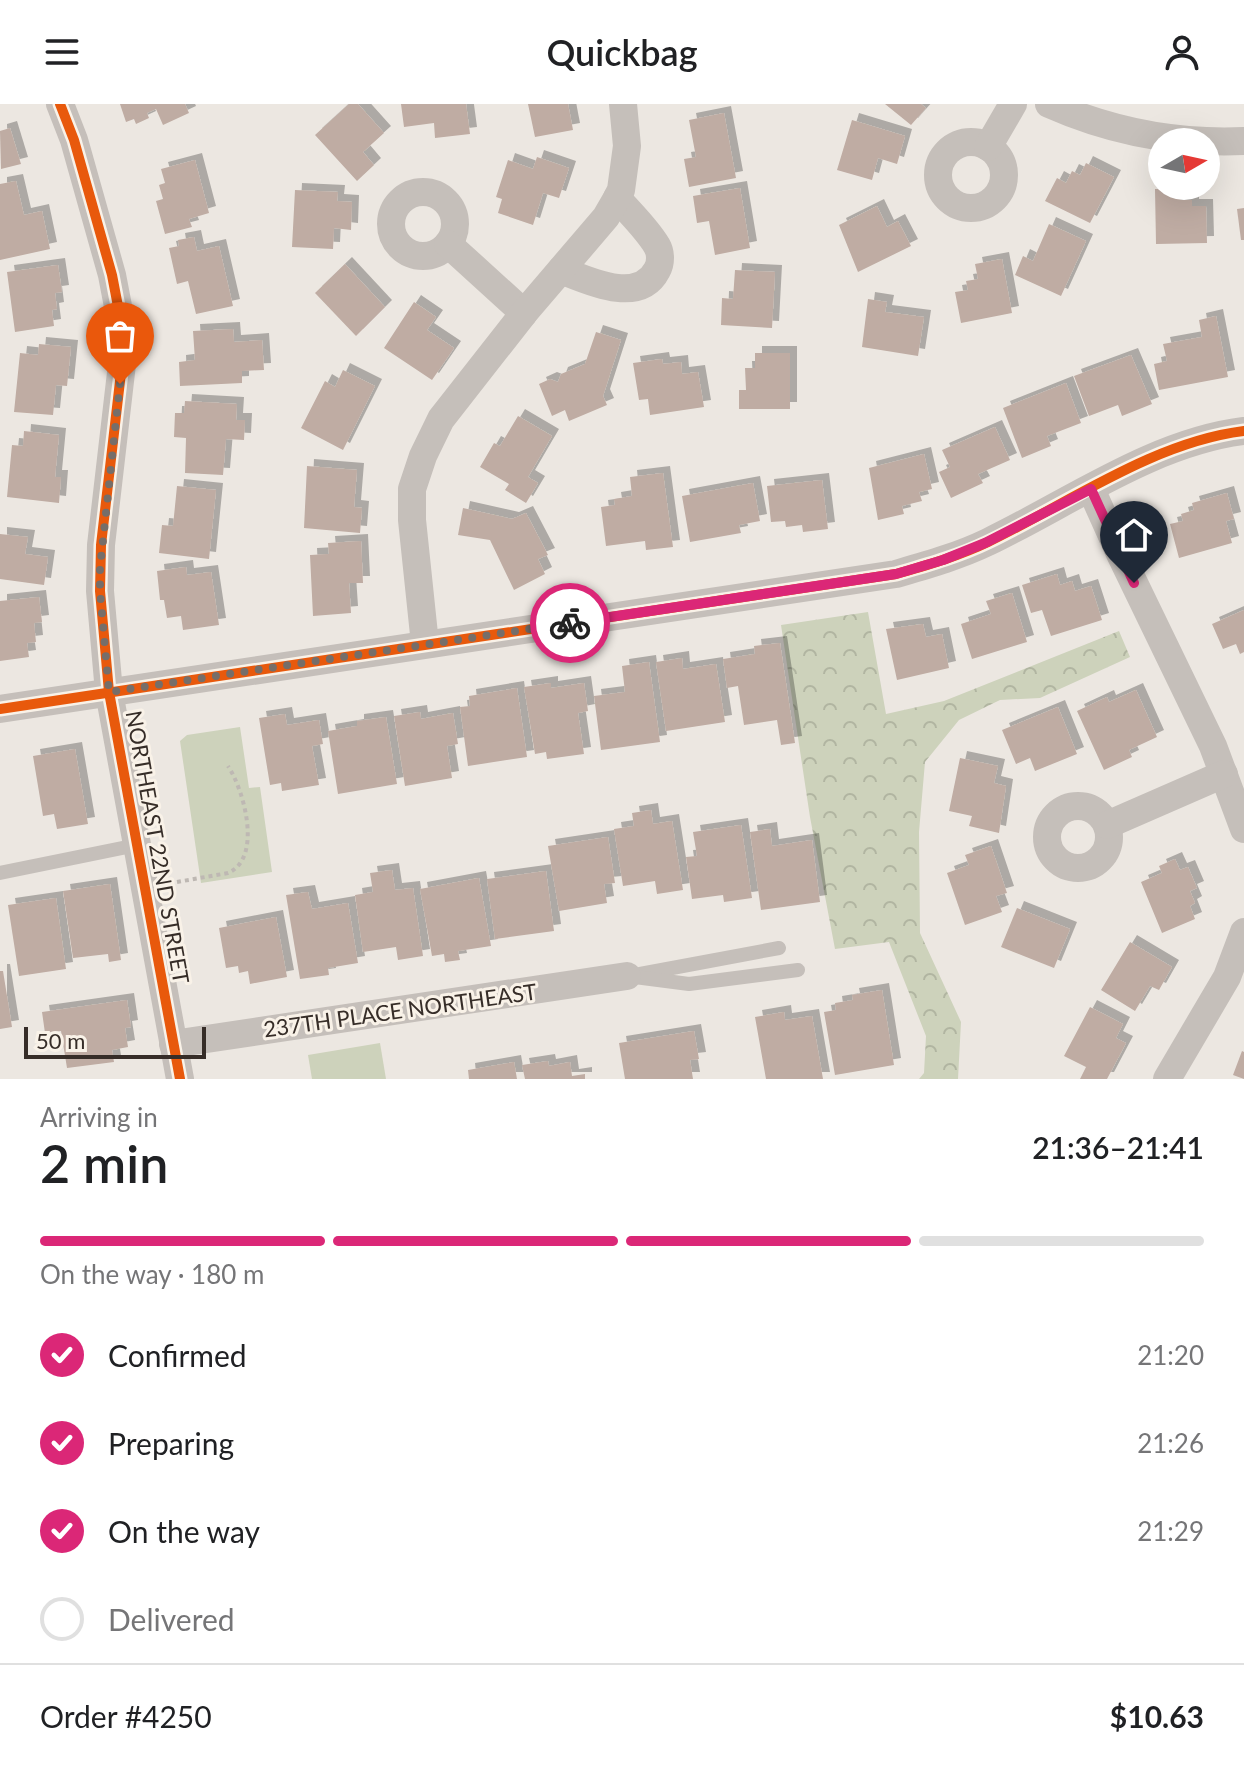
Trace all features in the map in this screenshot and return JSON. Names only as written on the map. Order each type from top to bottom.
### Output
[{"type":"street","name":"NORTHEAST 22ND STREET","points":[[60,104],[74,140],[121,322],[122,364],[101,545],[100,576],[109,692],[180,1079]]},
{"type":"street","points":[[425,644],[412,520],[412,489],[441,419],[524,313],[606,217],[619,194],[627,146],[623,104]]},
{"type":"street","points":[[988,147],[1013,104]]},
{"type":"street","points":[[1049,104],[1127,132],[1171,141],[1244,141]]},
{"type":"street","points":[[561,270],[593,282],[630,289],[643,286],[654,276],[660,264],[658,248],[619,194]]},
{"type":"street","points":[[448,244],[524,313]]},
{"type":"street","points":[[0,709],[896,574],[985,543],[1167,450],[1221,433],[1244,431]]},
{"type":"street","points":[[1091,489],[1224,774],[1244,829]]},
{"type":"street","points":[[1107,825],[1224,774]]},
{"type":"street","points":[[1167,1079],[1227,977],[1244,932]]},
{"type":"street","name":"237TH PLACE NORTHEAST","points":[[173,1044],[627,976]]},
{"type":"lane","points":[[0,873],[137,845]]},
{"type":"lane","points":[[627,976],[779,948]]},
{"type":"lane","points":[[627,976],[689,984],[798,970]]},
{"type":"path","points":[[177,882],[228,873],[235,870],[244,857],[248,835],[244,804],[228,766]]},
{"type":"green space","points":[[868,612],[886,714],[944,701],[1119,631],[1130,657],[1040,698],[1000,700],[959,720],[925,762],[919,832],[920,933],[961,1022],[958,1079],[919,1079],[924,1073],[926,1036],[889,942],[835,949],[810,817],[781,625]]},
{"type":"green space","points":[[240,727],[249,788],[260,787],[272,872],[201,883],[180,741],[187,735]]},
{"type":"green space","points":[[380,1043],[386,1079],[312,1079],[308,1055]]},
{"type":"building","points":[[120,104],[185,104],[189,113],[163,125],[156,109],[147,113],[149,118],[136,124],[134,119],[126,122]]},
{"type":"building","points":[[349,104],[358,104],[384,133],[363,152],[374,165],[357,181],[315,135]]},
{"type":"building","points":[[401,104],[466,104],[470,134],[435,138],[434,123],[404,127]]},
{"type":"building","points":[[528,104],[568,104],[573,130],[535,137]]},
{"type":"building","points":[[885,104],[921,104],[926,108],[911,125]]},
{"type":"building","points":[[724,113],[736,178],[689,187],[684,159],[696,157],[689,120]]},
{"type":"building","points":[[852,120],[905,136],[897,164],[878,158],[872,180],[837,170]]},
{"type":"building","points":[[10,128],[21,164],[1,169],[0,131]]},
{"type":"building","points":[[537,157],[569,168],[559,198],[543,193],[533,225],[498,213],[502,199],[496,197],[508,160],[533,169]]},
{"type":"building","points":[[195,160],[209,213],[189,219],[192,227],[165,234],[156,201],[163,199],[159,185],[165,183],[161,169]]},
{"type":"building","points":[[1086,163],[1114,177],[1090,223],[1045,201],[1057,178],[1066,183],[1072,171],[1080,175]]},
{"type":"building","points":[[16,181],[24,215],[42,211],[50,249],[0,260],[0,184]]},
{"type":"building","points":[[740,188],[750,248],[715,255],[709,221],[697,223],[693,196]]},
{"type":"building","points":[[295,190],[338,192],[337,201],[352,202],[351,230],[334,228],[333,249],[292,247]]},
{"type":"building","points":[[1155,200],[1192,200],[1192,206],[1206,206],[1207,243],[1156,244]]},
{"type":"building","points":[[877,206],[887,227],[898,221],[911,246],[858,272],[839,225]]},
{"type":"building","points":[[1244,208],[1244,240],[1241,240],[1237,209]]},
{"type":"building","points":[[1049,224],[1086,241],[1061,296],[1015,275],[1023,256],[1033,261]]},
{"type":"building","points":[[194,237],[197,251],[219,246],[233,306],[196,314],[188,281],[177,284],[169,248],[179,246],[178,240]]},
{"type":"building","points":[[1002,259],[1012,313],[961,323],[955,292],[968,290],[966,281],[978,279],[975,264]]},
{"type":"building","points":[[345,264],[385,307],[356,336],[315,293]]},
{"type":"building","points":[[58,265],[62,292],[55,293],[57,309],[52,310],[54,326],[15,332],[7,272]]},
{"type":"building","points":[[735,270],[775,272],[772,328],[721,325],[722,298],[733,299]]},
{"type":"building","points":[[868,299],[887,302],[885,312],[924,317],[918,356],[862,347]]},
{"type":"building","points":[[414,302],[436,317],[427,330],[454,348],[432,380],[384,348]]},
{"type":"building","points":[[1216,316],[1228,377],[1159,390],[1154,364],[1167,361],[1163,344],[1202,337],[1199,320]]},
{"type":"building","points":[[233,329],[234,342],[262,340],[264,370],[242,371],[242,383],[180,386],[179,362],[195,360],[193,331]]},
{"type":"building","points":[[596,332],[621,340],[603,396],[607,405],[569,421],[565,410],[552,416],[539,384],[550,379],[558,382],[561,374],[585,364]]},
{"type":"building","points":[[39,344],[71,347],[67,386],[56,385],[53,415],[14,412],[20,353],[38,355]]},
{"type":"building","points":[[755,353],[790,353],[790,409],[739,409],[739,390],[746,390],[745,368],[755,368]]},
{"type":"building","points":[[1131,355],[1152,404],[1122,416],[1118,405],[1089,416],[1074,376]]},
{"type":"building","points":[[662,359],[663,364],[681,362],[682,374],[698,372],[704,407],[650,415],[648,399],[639,400],[633,363]]},
{"type":"building","points":[[343,370],[375,386],[343,450],[301,428],[325,381],[335,387]]},
{"type":"building","points":[[1066,383],[1081,423],[1047,436],[1051,446],[1022,458],[1003,408]]},
{"type":"building","points":[[185,401],[237,404],[236,420],[245,420],[244,440],[226,439],[223,475],[185,473],[186,438],[174,437],[175,413],[184,413]]},
{"type":"building","points":[[518,416],[552,436],[528,477],[538,483],[526,503],[505,490],[509,484],[480,467],[494,443],[500,446]]},
{"type":"building","points":[[995,427],[1010,460],[978,474],[983,483],[951,498],[939,472],[950,467],[942,450]]},
{"type":"building","points":[[24,431],[59,435],[55,477],[61,477],[59,503],[7,497],[12,445],[23,446]]},
{"type":"building","points":[[924,454],[932,489],[919,492],[922,501],[902,506],[904,514],[878,520],[869,468]]},
{"type":"building","points":[[307,466],[357,470],[354,507],[362,508],[360,533],[304,528]]},
{"type":"building","points":[[663,473],[673,547],[646,550],[645,541],[606,546],[601,507],[615,505],[614,499],[632,496],[630,477]]},
{"type":"building","points":[[822,480],[828,529],[803,532],[802,525],[786,527],[785,521],[771,522],[767,486]]},
{"type":"building","points":[[753,483],[760,521],[739,525],[741,533],[690,542],[682,496]]},
{"type":"building","points":[[177,486],[216,490],[209,559],[159,553],[162,525],[173,526]]},
{"type":"building","points":[[1227,493],[1234,519],[1226,521],[1232,543],[1179,558],[1170,524],[1183,521],[1181,514],[1194,510],[1192,503]]},
{"type":"building","points":[[463,508],[512,519],[526,513],[548,555],[538,559],[545,574],[514,590],[490,540],[458,535]]},
{"type":"building","points":[[0,534],[28,537],[25,554],[48,557],[44,585],[0,579]]},
{"type":"building","points":[[361,541],[363,583],[349,583],[351,613],[313,616],[310,555],[329,554],[328,543]]},
{"type":"building","points":[[186,567],[187,575],[211,572],[219,625],[183,630],[181,616],[167,618],[164,600],[160,600],[157,571]]},
{"type":"building","points":[[1057,574],[1060,585],[1072,581],[1075,591],[1091,586],[1102,620],[1051,636],[1042,610],[1031,613],[1022,585]]},
{"type":"building","points":[[1012,593],[1027,642],[972,659],[961,624],[991,614],[986,601]]},
{"type":"building","points":[[39,597],[42,622],[34,623],[36,642],[27,643],[29,657],[0,661],[0,601]]},
{"type":"building","points":[[1244,610],[1244,652],[1240,654],[1236,644],[1223,649],[1212,624]]},
{"type":"building","points":[[923,624],[926,637],[942,634],[949,668],[897,680],[886,629]]},
{"type":"building","points":[[780,643],[795,743],[781,745],[777,720],[744,725],[738,686],[727,688],[723,659],[755,654],[754,646]]},
{"type":"building","points":[[682,658],[683,669],[716,664],[725,722],[666,731],[656,662]]},
{"type":"building","points":[[649,662],[660,742],[601,750],[594,696],[625,692],[622,666]]},
{"type":"building","points":[[551,683],[551,688],[584,683],[588,711],[578,713],[584,754],[547,759],[546,752],[535,754],[524,687]]},
{"type":"building","points":[[517,688],[527,757],[468,766],[460,707],[470,706],[469,696]]},
{"type":"building","points":[[1136,690],[1157,737],[1129,750],[1132,757],[1104,770],[1077,711],[1107,697],[1109,702]]},
{"type":"building","points":[[1058,707],[1077,754],[1035,771],[1030,758],[1016,764],[1002,730]]},
{"type":"building","points":[[420,712],[421,719],[453,713],[458,744],[447,746],[452,778],[405,786],[394,716]]},
{"type":"building","points":[[285,714],[287,725],[319,720],[323,744],[312,746],[319,785],[282,791],[281,783],[270,785],[259,718]]},
{"type":"building","points":[[386,717],[397,784],[338,794],[328,731],[357,726],[357,721]]},
{"type":"building","points":[[75,749],[88,824],[57,829],[54,814],[43,816],[33,756]]},
{"type":"building","points":[[960,758],[998,766],[994,783],[1006,786],[999,833],[969,826],[972,816],[949,811]]},
{"type":"building","points":[[651,810],[653,824],[672,821],[683,890],[657,894],[655,881],[623,886],[614,829],[634,826],[632,813]]},
{"type":"building","points":[[741,825],[752,898],[724,902],[723,895],[692,899],[686,857],[697,856],[693,832]]},
{"type":"building","points":[[770,829],[772,846],[812,840],[820,902],[761,910],[750,832]]},
{"type":"building","points":[[608,837],[615,883],[604,884],[607,903],[559,911],[548,846]]},
{"type":"building","points":[[991,846],[1007,893],[996,896],[1002,912],[965,925],[947,873],[969,865],[965,855]]},
{"type":"building","points":[[1175,859],[1180,870],[1188,867],[1197,888],[1190,891],[1195,903],[1190,906],[1195,919],[1162,933],[1141,882],[1162,873],[1159,866]]},
{"type":"building","points":[[392,870],[395,890],[413,888],[423,956],[398,960],[396,947],[363,952],[355,895],[373,892],[370,873]]},
{"type":"building","points":[[546,871],[554,931],[495,939],[487,879]]},
{"type":"building","points":[[479,878],[491,946],[458,951],[460,960],[445,962],[444,954],[432,956],[420,889]]},
{"type":"building","points":[[110,884],[121,960],[109,962],[108,954],[73,958],[63,891]]},
{"type":"building","points":[[308,892],[312,909],[348,903],[358,963],[328,968],[329,975],[300,979],[286,895]]},
{"type":"building","points":[[56,898],[66,969],[19,976],[8,905]]},
{"type":"building","points":[[1017,908],[1070,929],[1054,968],[1001,947]]},
{"type":"building","points":[[276,917],[287,977],[250,984],[248,971],[239,973],[238,966],[226,968],[219,928]]},
{"type":"building","points":[[1130,942],[1172,967],[1159,990],[1150,986],[1135,1011],[1101,990]]},
{"type":"building","points":[[0,971],[3,971],[12,1027],[0,1029]]},
{"type":"building","points":[[882,990],[894,1065],[835,1075],[824,1012],[836,1010],[835,1003],[853,1000],[852,995]]},
{"type":"building","points":[[127,1000],[131,1027],[125,1028],[128,1047],[112,1050],[114,1062],[67,1068],[61,1031],[45,1033],[42,1012]]},
{"type":"building","points":[[1090,1007],[1123,1024],[1116,1038],[1126,1043],[1107,1079],[1080,1079],[1086,1067],[1064,1056]]},
{"type":"building","points":[[784,1012],[785,1020],[812,1016],[823,1079],[766,1079],[755,1017]]},
{"type":"building","points":[[694,1031],[699,1059],[690,1060],[693,1079],[625,1079],[619,1043]]},
{"type":"building","points":[[1244,1052],[1244,1079],[1233,1075]]},
{"type":"building","points":[[548,1061],[549,1066],[570,1062],[572,1076],[585,1074],[585,1079],[525,1079],[522,1065]]},
{"type":"building","points":[[514,1062],[517,1079],[469,1079],[468,1070]]},
{"type":"cycle path","points":[[60,104],[74,140],[112,275],[121,322],[122,364],[101,545],[100,591],[109,692],[180,1079]]},
{"type":"cycle path","points":[[0,709],[896,574],[977,547],[1145,461],[1210,437],[1244,431]]},
{"type":"way so far","points":[[120,384],[100,568],[109,692],[570,623]]},
{"type":"route","points":[[570,623],[896,574],[985,543],[1091,489],[1134,583]]}]
